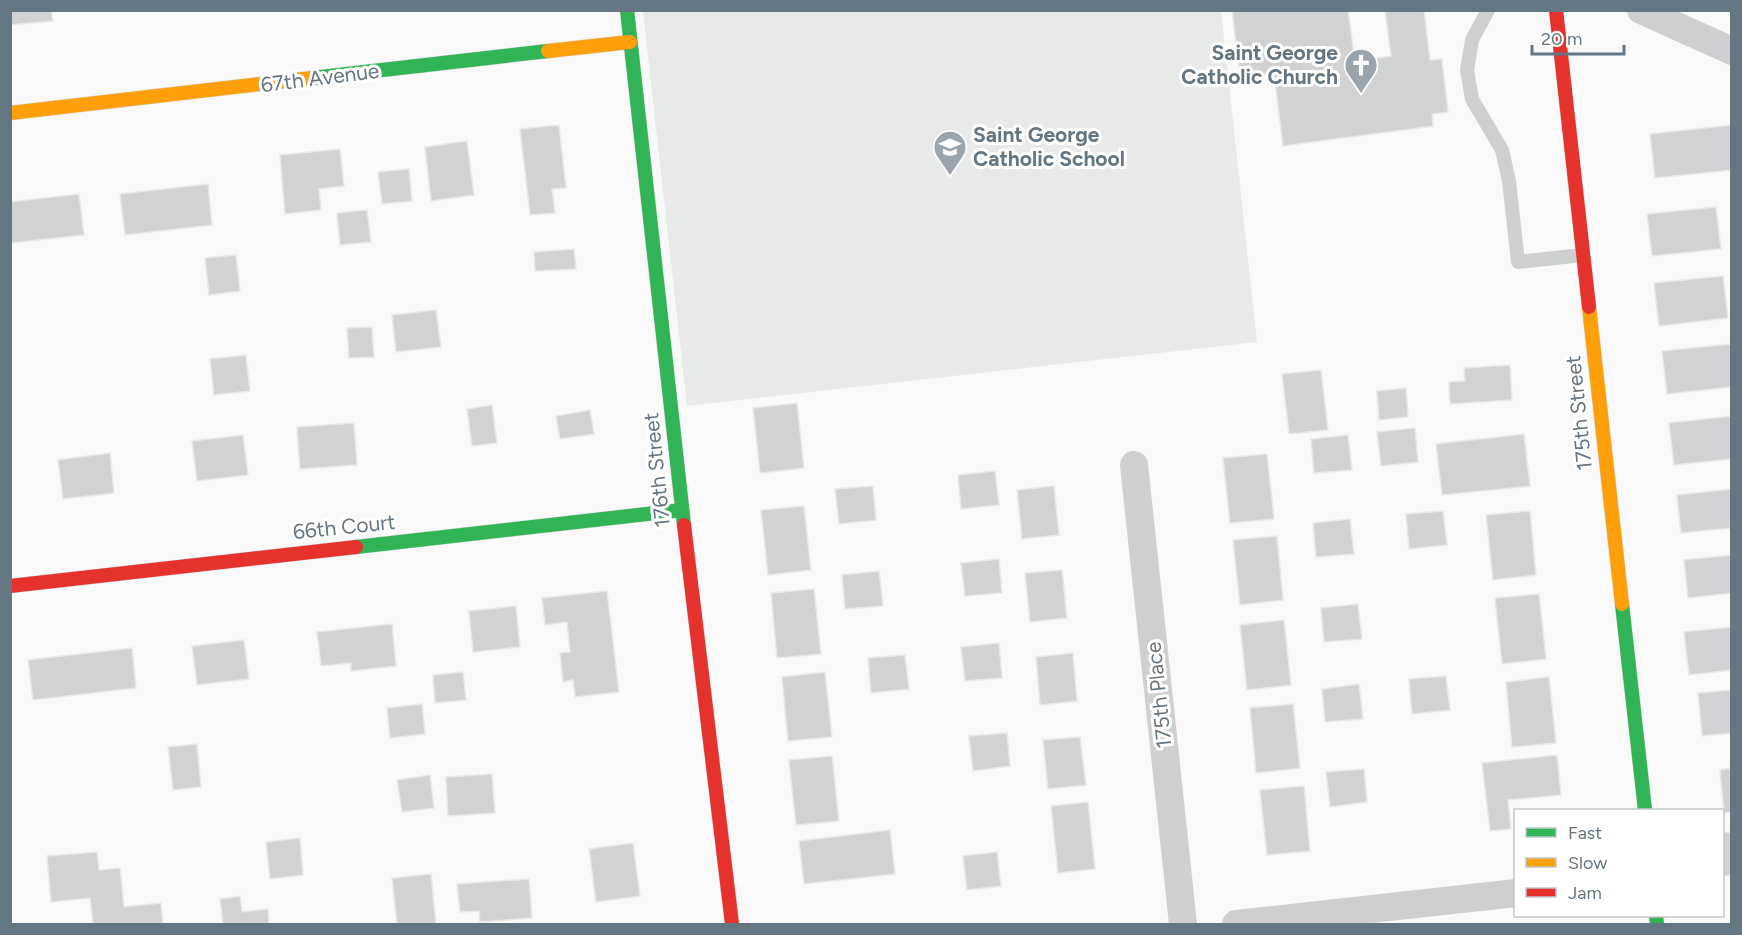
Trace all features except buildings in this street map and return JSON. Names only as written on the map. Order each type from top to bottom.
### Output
[{"type":"street","name":"176th Street","points":[[627,10],[682,510],[732,924]]},
{"type":"street","name":"175th Street","points":[[1556,10],[1645,809]]},
{"type":"street","points":[[1641,10],[1731,51]]},
{"type":"street","name":"67th Avenue","points":[[10,113],[630,42]]},
{"type":"street","name":"175th Place","points":[[1134,465],[1183,924]]},
{"type":"street","name":"66th Court","points":[[10,586],[682,510]]},
{"type":"street","points":[[1236,924],[1514,893]]},
{"type":"lane","points":[[1488,10],[1472,40],[1467,70],[1472,99],[1502,150],[1509,181],[1518,262],[1582,255]]},
{"type":"shaded area","name":"Saint George Catholic School","points":[[643,11],[1221,11],[1257,342],[687,406]]},
{"type":"traffic: fast","points":[[627,10],[684,525]]},
{"type":"traffic: fast","points":[[312,78],[548,51]]},
{"type":"traffic: fast","points":[[356,547],[682,510]]},
{"type":"traffic: fast","points":[[1622,604],[1645,809]]},
{"type":"traffic: fast","points":[[1656,917],[1657,924]]},
{"type":"traffic: slow","points":[[548,51],[630,42]]},
{"type":"traffic: slow","points":[[10,113],[312,78]]},
{"type":"traffic: slow","points":[[1589,307],[1622,604]]},
{"type":"traffic: jam","points":[[1556,10],[1589,307]]},
{"type":"traffic: jam","points":[[684,525],[732,924]]},
{"type":"traffic: jam","points":[[10,586],[356,547]]},
{"type":"place","name":"Saint George Catholic Church","points":[[1361,94]]},
{"type":"place","name":"Saint George Catholic School","points":[[950,176]]}]
